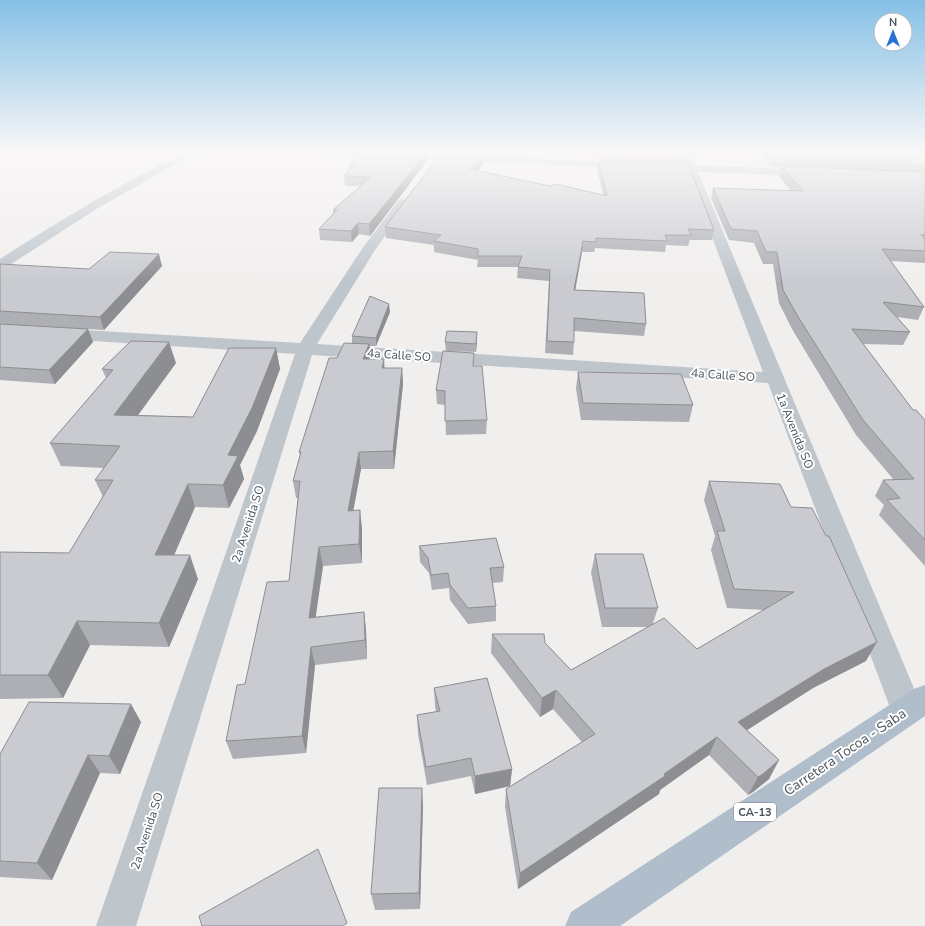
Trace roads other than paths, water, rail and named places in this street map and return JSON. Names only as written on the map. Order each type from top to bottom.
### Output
[{"type":"main road","name":"Carretera Tocoa - Saba","points":[[585,926],[916,704]]},
{"type":"street","points":[[0,265],[50,231],[109,195]]},
{"type":"street","name":"2a Avenida SO","points":[[116,926],[305,349],[369,248],[409,195]]},
{"type":"street","name":"1a Avenida SO","points":[[702,195],[775,378],[916,704]]},
{"type":"street","name":"4a Calle SO","points":[[0,330],[775,378]]}]
